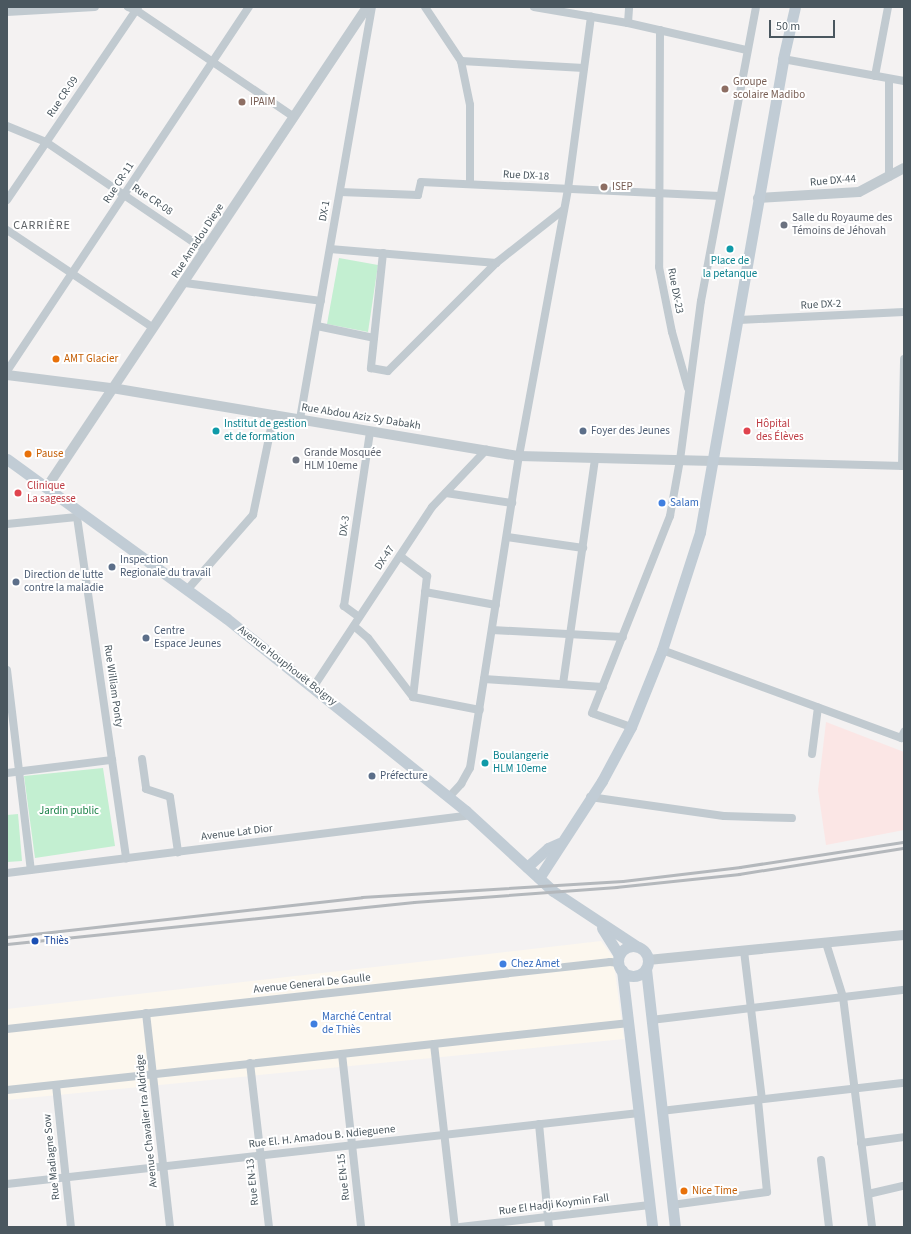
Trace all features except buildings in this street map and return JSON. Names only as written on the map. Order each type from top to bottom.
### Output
[{"type":"main road","points":[[539,878],[556,854],[560,843],[581,815],[590,797],[602,781],[631,727],[662,650],[700,532],[739,320],[758,198],[783,59],[795,7]]},
{"type":"main road","name":"Avenue Houphouët Boigny","points":[[7,459],[47,487],[79,515],[187,590],[314,686],[470,814],[553,892],[599,924],[636,946]]},
{"type":"main road","points":[[527,867],[548,848],[560,843]]},
{"type":"main road","points":[[599,924],[620,963],[634,976],[647,964]]},
{"type":"main road","points":[[652,1227],[629,1023],[620,963],[628,947],[636,946],[645,951],[647,964],[651,1020],[675,1227]]},
{"type":"street","points":[[7,12],[95,7]]},
{"type":"street","name":"Rue CR-11","points":[[7,371],[125,195],[212,60],[249,7]]},
{"type":"street","name":"Rue Amadou Dieye","points":[[47,487],[152,327],[185,283],[205,250],[367,7]]},
{"type":"street","name":"DX-1","points":[[300,419],[372,7]]},
{"type":"street","points":[[425,7],[462,61],[470,112],[470,184]]},
{"type":"street","points":[[534,7],[550,8],[628,23],[747,50]]},
{"type":"street","points":[[628,23],[629,7]]},
{"type":"street","points":[[631,727],[592,713],[670,516],[680,460],[689,390],[720,196],[756,7]]},
{"type":"street","points":[[875,76],[888,7]]},
{"type":"street","points":[[134,8],[294,117]]},
{"type":"street","name":"Rue CR-09","points":[[7,200],[134,8]]},
{"type":"street","points":[[449,797],[461,784],[470,768],[519,456],[568,189],[591,17]]},
{"type":"street","name":"Rue DX-23","points":[[660,30],[659,267],[672,332],[689,390]]},
{"type":"street","points":[[783,59],[904,81]]},
{"type":"street","points":[[462,61],[584,68]]},
{"type":"street","points":[[889,79],[890,177]]},
{"type":"street","name":"Rue CR-08","points":[[7,126],[46,142],[205,250]]},
{"type":"street","name":"Rue DX-44","points":[[758,198],[859,192],[890,177],[904,168]]},
{"type":"street","name":"Rue DX-18","points":[[340,192],[418,194],[422,182],[720,196]]},
{"type":"street","points":[[383,253],[371,368],[388,371],[496,264],[563,210]]},
{"type":"street","points":[[7,230],[152,327]]},
{"type":"street","points":[[330,249],[496,264]]},
{"type":"street","points":[[185,283],[321,301]]},
{"type":"street","name":"Rue DX-2","points":[[739,320],[904,312]]},
{"type":"street","points":[[317,326],[374,338]]},
{"type":"street","points":[[713,461],[903,466],[904,359]]},
{"type":"street","name":"Rue Abdou Aziz Sy Dabakh","points":[[7,375],[112,388],[519,456],[713,461]]},
{"type":"street","points":[[187,590],[253,515],[274,414]]},
{"type":"street","name":"DX-3","points":[[360,617],[344,606],[370,431]]},
{"type":"street","name":"DX-47","points":[[314,686],[432,507],[486,450]]},
{"type":"street","points":[[562,684],[571,634],[595,458]]},
{"type":"street","points":[[446,493],[512,504]]},
{"type":"street","points":[[7,524],[79,515]]},
{"type":"street","name":"Rue William Ponty","points":[[79,515],[126,858]]},
{"type":"street","points":[[507,537],[583,548]]},
{"type":"street","points":[[400,556],[427,576],[413,697]]},
{"type":"street","points":[[426,592],[496,605]]},
{"type":"street","points":[[354,626],[368,638],[413,697],[480,710]]},
{"type":"street","points":[[492,630],[623,637]]},
{"type":"street","points":[[662,650],[818,708],[902,735]]},
{"type":"street","points":[[7,670],[31,870]]},
{"type":"street","points":[[484,679],[603,687]]},
{"type":"street","points":[[812,754],[818,708]]},
{"type":"street","points":[[142,759],[146,789],[170,797],[178,852]]},
{"type":"street","points":[[7,773],[112,760]]},
{"type":"street","points":[[590,797],[724,816],[792,818]]},
{"type":"street","name":"Avenue Lat Dior","points":[[7,873],[470,814]]},
{"type":"street","points":[[647,964],[744,951],[904,935]]},
{"type":"street","points":[[826,942],[842,997],[872,1227]]},
{"type":"street","points":[[672,1205],[767,1192],[752,1008],[744,951]]},
{"type":"street","name":"Avenue General De Gaulle","points":[[7,1029],[620,963]]},
{"type":"street","points":[[651,1020],[904,990]]},
{"type":"street","name":"Avenue Chavalier Ira Aldridge","points":[[146,1013],[170,1227]]},
{"type":"street","points":[[7,1090],[629,1023]]},
{"type":"street","points":[[434,1044],[455,1227]]},
{"type":"street","name":"Rue EN-15","points":[[342,1054],[361,1227]]},
{"type":"street","name":"Rue EN-13","points":[[250,1063],[269,1227]]},
{"type":"street","points":[[661,1111],[904,1083]]},
{"type":"street","name":"Rue Madiagne Sow","points":[[56,1085],[71,1227]]},
{"type":"street","name":"Rue El. H. Amadou B. Ndieguene","points":[[7,1184],[120,1173],[163,1166],[639,1113]]},
{"type":"street","points":[[539,1124],[549,1227]]},
{"type":"street","points":[[861,1143],[904,1137]]},
{"type":"street","points":[[821,1160],[829,1227]]},
{"type":"street","points":[[868,1194],[904,1186]]},
{"type":"street","name":"Rue El Hadji Koymin Fall","points":[[460,1227],[650,1205]]},
{"type":"shaded area","points":[[826,722],[904,752],[904,830],[826,845],[818,790]]},
{"type":"shaded area","name":"Marché Central de Thiès","points":[[601,941],[613,957],[624,1039],[7,1100],[7,1009]]},
{"type":"green space","points":[[339,258],[378,265],[368,332],[327,324]]},
{"type":"green space","name":"Jardin public","points":[[103,768],[115,846],[35,858],[24,776]]},
{"type":"green space","points":[[18,814],[22,861],[7,862],[7,815]]},
{"type":"railway","points":[[7,937],[362,897],[623,881],[740,867],[904,842]]},
{"type":"railway","points":[[7,944],[414,902],[616,887],[739,874],[904,848]]},
{"type":"place","name":"Groupe scolaire Madibo","points":[[725,89]]},
{"type":"place","name":"IPAIM","points":[[242,102]]},
{"type":"place","name":"ISEP","points":[[604,187]]},
{"type":"place","name":"Salle du Royaume des Témoins de Jéhovah","points":[[784,225]]},
{"type":"place","name":"Place de la petanque","points":[[730,249]]},
{"type":"place","name":"AMT Glacier","points":[[56,359]]},
{"type":"place","name":"Institut de gestion et de formation","points":[[216,431]]},
{"type":"place","name":"Foyer des Jeunes","points":[[583,431]]},
{"type":"place","name":"Hôpital des Élèves","points":[[747,431]]},
{"type":"place","name":"Pause","points":[[28,454]]},
{"type":"place","name":"Grande Mosquée HLM 10eme","points":[[296,460]]},
{"type":"place","name":"Clinique La sagesse","points":[[18,493]]},
{"type":"place","name":"Salam","points":[[662,503]]},
{"type":"place","name":"Inspection Regionale du travail","points":[[112,567]]},
{"type":"place","name":"Direction de lutte contre la maladie","points":[[16,582]]},
{"type":"place","name":"Centre Espace Jeunes","points":[[146,638]]},
{"type":"place","name":"Boulangerie HLM 10eme","points":[[485,763]]},
{"type":"place","name":"Préfecture","points":[[372,776]]},
{"type":"place","name":"Thiès","points":[[35,941]]},
{"type":"place","name":"Chez Amet","points":[[503,964]]},
{"type":"place","name":"Marché Central de Thiès","points":[[314,1024]]},
{"type":"place","name":"Nice Time","points":[[684,1191]]},
{"type":"district","name":"CARRIÈRE","points":[[42,226]]}]
